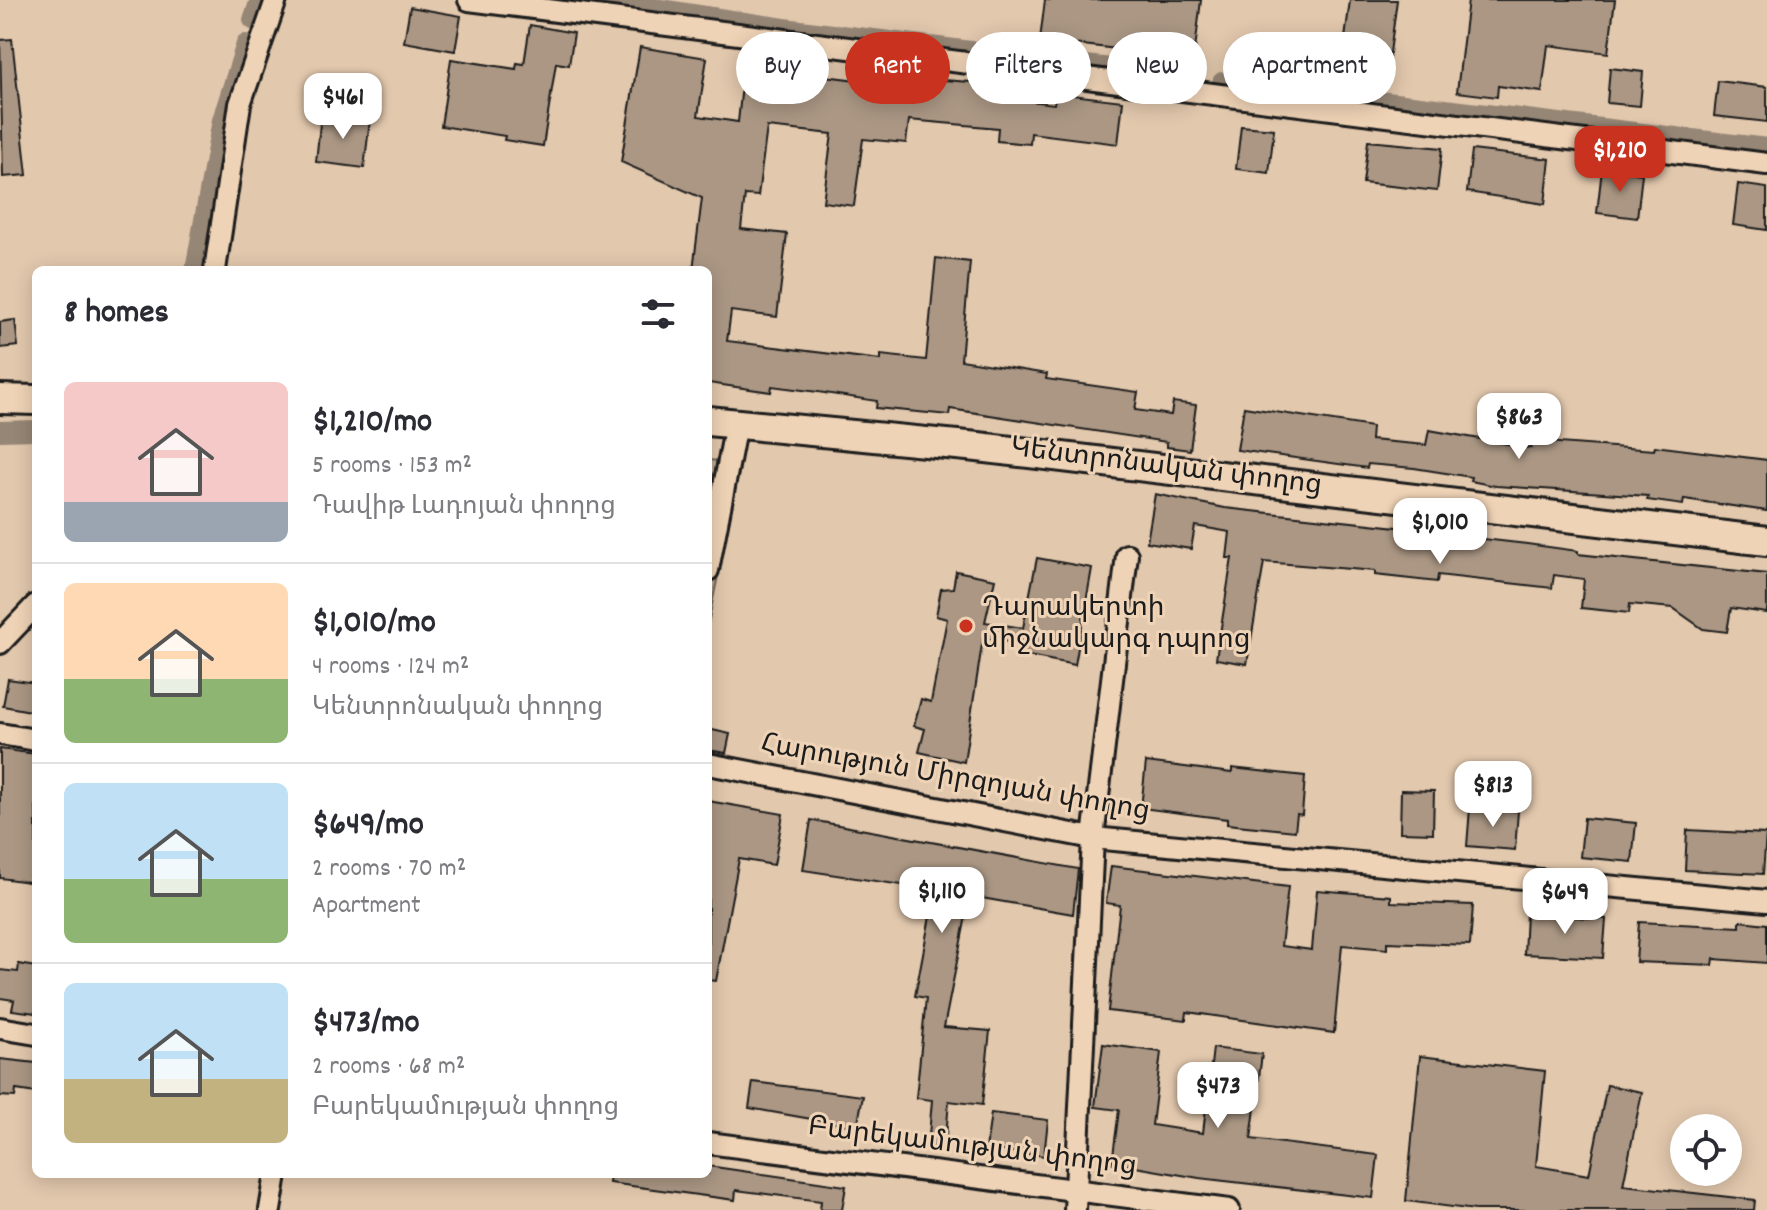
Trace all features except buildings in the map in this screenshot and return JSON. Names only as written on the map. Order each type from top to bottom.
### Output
[{"type":"main road","points":[[0,399],[32,400]]},
{"type":"main road","name":"Կենտրոնական փողոց","points":[[722,422],[978,447],[1767,541]]},
{"type":"street","points":[[216,266],[240,104],[276,0]]},
{"type":"street","points":[[469,0],[1767,164]]},
{"type":"street","points":[[712,528],[722,422]]},
{"type":"street","points":[[1076,1200],[1093,838],[1127,555]]},
{"type":"street","points":[[0,643],[32,609]]},
{"type":"street","points":[[0,734],[32,739]]},
{"type":"street","name":"Հարություն Միրզոյան փողոց","points":[[712,765],[1093,838],[1767,901]]},
{"type":"street","points":[[0,1028],[32,1033]]},
{"type":"street","name":"Բարեկամության փողոց","points":[[712,1144],[1076,1200],[1229,1210]]},
{"type":"street","points":[[270,1210],[275,1178]]},
{"type":"shaded area","points":[[712,460],[741,463],[712,604]]},
{"type":"waterway","points":[[253,20],[260,0]]},
{"type":"waterway","points":[[603,0],[784,28],[1107,67]]},
{"type":"waterway","points":[[196,266],[222,120],[246,44]]},
{"type":"waterway","points":[[1222,82],[1767,148]]},
{"type":"waterway","points":[[0,431],[32,430]]},
{"type":"place","name":"Դարակերտի միջնակարգ դպրոց","points":[[966,626]]}]
